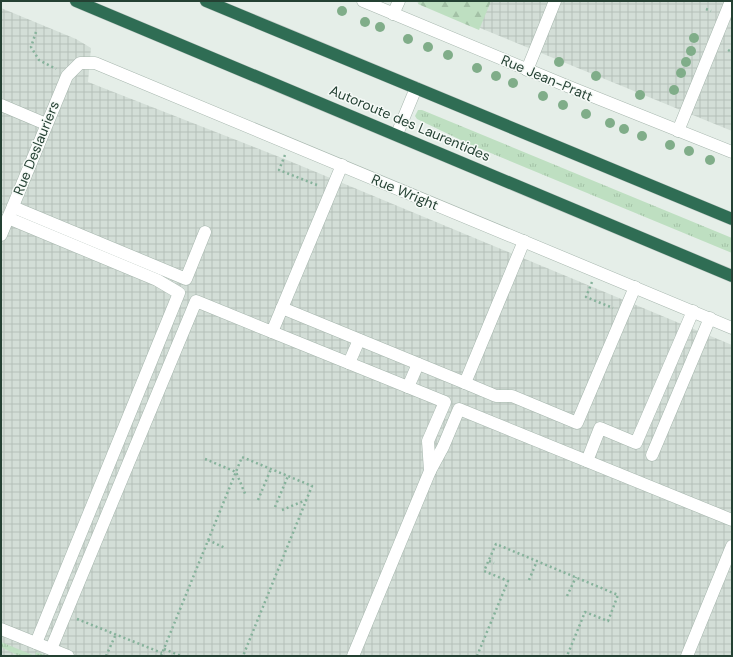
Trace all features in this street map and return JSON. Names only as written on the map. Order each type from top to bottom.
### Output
[{"type":"highway","name":"Autoroute des Laurentides","points":[[76,1],[397,134],[732,276]]},
{"type":"highway","points":[[206,1],[732,220]]},
{"type":"street","name":"Rue Jean-Pratt","points":[[363,1],[527,70],[732,152]]},
{"type":"street","points":[[393,14],[398,1]]},
{"type":"street","points":[[527,70],[555,1]]},
{"type":"street","points":[[678,131],[731,1]]},
{"type":"street","name":"Rue Wright","points":[[77,65],[84,63],[95,63],[732,328]]},
{"type":"street","name":"Rue Deslauriers","points":[[1,234],[65,80],[77,65]]},
{"type":"street","points":[[397,134],[416,88]]},
{"type":"street","points":[[1,105],[46,124]]},
{"type":"street","points":[[272,332],[342,166]]},
{"type":"street","points":[[10,213],[186,279],[205,232]]},
{"type":"street","points":[[10,213],[157,280],[179,293],[36,643]]},
{"type":"street","points":[[465,383],[524,241]]},
{"type":"street","points":[[282,308],[496,396],[512,396],[577,423],[635,287]]},
{"type":"street","points":[[51,649],[196,301],[445,402],[428,442],[430,471]]},
{"type":"street","points":[[587,461],[600,428],[636,443],[693,311]]},
{"type":"street","points":[[652,455],[710,318]]},
{"type":"street","points":[[349,363],[359,340]]},
{"type":"street","points":[[408,387],[418,364]]},
{"type":"street","points":[[353,656],[430,471],[443,447],[459,409],[732,520]]},
{"type":"street","points":[[687,656],[732,546]]},
{"type":"street","points":[[1,629],[68,656]]},
{"type":"path","points":[[706,9],[711,11]]},
{"type":"path","points":[[36,32],[31,47],[39,60],[56,69]]},
{"type":"path","points":[[728,50],[732,52]]},
{"type":"path","points":[[286,154],[279,170],[317,185]]},
{"type":"path","points":[[592,281],[586,297],[618,310]]},
{"type":"path","points":[[72,616],[161,654],[242,457],[312,486],[243,656]]},
{"type":"path","points":[[205,459],[236,472],[246,496]]},
{"type":"path","points":[[258,500],[270,469]]},
{"type":"path","points":[[275,507],[288,476]]},
{"type":"path","points":[[282,510],[307,500]]},
{"type":"path","points":[[208,540],[225,548]]},
{"type":"path","points":[[477,656],[508,581],[484,571],[496,544],[618,595],[608,621],[585,612],[567,656]]},
{"type":"path","points":[[489,561],[494,564]]},
{"type":"path","points":[[530,580],[537,561]]},
{"type":"path","points":[[567,596],[576,577]]},
{"type":"path","points":[[608,609],[612,611]]},
{"type":"path","points":[[106,656],[116,634]]},
{"type":"path","points":[[164,649],[181,656]]},
{"type":"shaded area","points":[[414,1],[732,1],[732,131],[705,120]]},
{"type":"shaded area","points":[[1,8],[76,39],[91,48],[88,82],[287,160],[732,345],[732,656],[1,656]]},
{"type":"green space","points":[[419,1],[491,1],[479,30],[418,4]]},
{"type":"green space","points":[[418,110],[422,110],[732,238],[732,253],[469,144],[417,119],[415,116]]},
{"type":"green space","points":[[1,642],[35,656],[19,656],[1,647]]},
{"type":"green space","points":[[36,652],[47,656],[35,656]]}]
